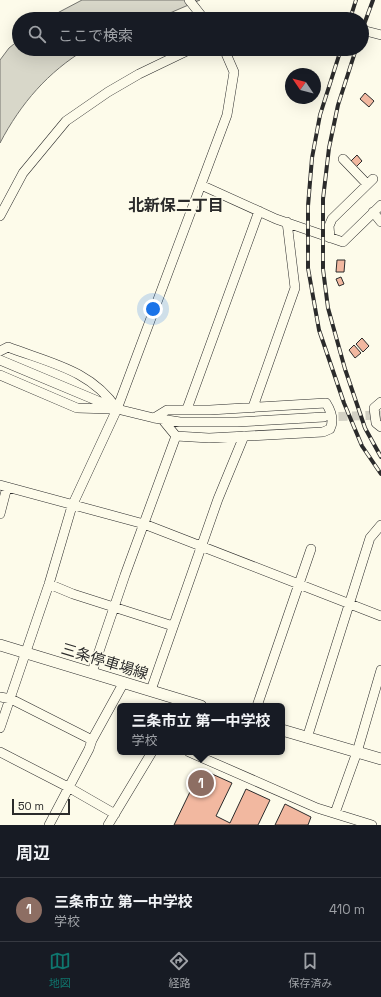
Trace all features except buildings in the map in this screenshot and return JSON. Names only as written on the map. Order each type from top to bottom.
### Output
[{"type":"main road","name":"三条停車場線","points":[[0,645],[151,690],[180,703]]},
{"type":"main road","points":[[285,731],[381,759]]},
{"type":"street","points":[[189,0],[198,12]]},
{"type":"street","points":[[369,32],[381,35]]},
{"type":"street","points":[[0,216],[23,173],[66,121],[108,92],[139,74],[176,56]]},
{"type":"street","points":[[0,728],[49,584],[72,506],[117,409],[201,185],[228,108],[234,72],[227,56]]},
{"type":"street","points":[[330,238],[329,226],[332,219],[370,181],[342,159]]},
{"type":"street","points":[[201,185],[286,222],[343,242],[381,205]]},
{"type":"street","points":[[187,409],[259,211]]},
{"type":"street","points":[[373,212],[381,222]]},
{"type":"street","points":[[253,408],[295,288],[286,222]]},
{"type":"street","points":[[0,351],[8,347],[82,375],[107,394],[117,409]]},
{"type":"street","points":[[0,360],[117,409],[180,422],[237,422],[324,417]]},
{"type":"street","points":[[0,375],[76,408],[117,409]]},
{"type":"street","points":[[381,402],[374,408],[376,423],[381,427]]},
{"type":"street","points":[[326,403],[333,424],[330,429],[323,432],[209,438],[176,436],[158,418],[167,410],[210,410],[326,403]]},
{"type":"street","points":[[92,672],[114,606],[176,436]]},
{"type":"street","points":[[151,690],[218,499],[244,436]]},
{"type":"street","points":[[0,514],[4,486],[72,506],[144,524],[381,616]]},
{"type":"street","points":[[307,738],[370,538],[381,525]]},
{"type":"street","points":[[258,703],[311,549]]},
{"type":"street","points":[[49,584],[73,594],[173,626]]},
{"type":"street","points":[[335,813],[356,752],[381,670]]},
{"type":"street","points":[[49,825],[89,749],[92,740],[124,682]]},
{"type":"street","points":[[0,697],[11,699],[92,740]]},
{"type":"street","points":[[0,752],[68,787],[114,814]]},
{"type":"street","points":[[108,825],[150,755]]},
{"type":"street","points":[[196,755],[318,808],[372,825]]},
{"type":"shaded area","points":[[82,0],[200,0],[172,12],[59,12]]},
{"type":"shaded area","points":[[12,46],[12,56],[75,56],[48,78],[26,102],[8,128],[0,143],[0,60]]},
{"type":"tunnel","points":[[325,417],[381,415]]},
{"type":"railway","points":[[352,12],[356,0]]},
{"type":"railway","points":[[369,12],[373,0]]},
{"type":"railway","points":[[339,56],[320,115],[312,158],[308,206],[308,268],[319,330],[344,403],[362,446],[381,474]]},
{"type":"railway","points":[[354,56],[338,105],[329,148],[323,199],[323,269],[328,308],[345,369],[365,428],[381,457]]},
{"type":"place","name":"三条市立 第一中学校","points":[[201,783]]},
{"type":"district","name":"北新保二丁目","points":[[176,205]]}]
